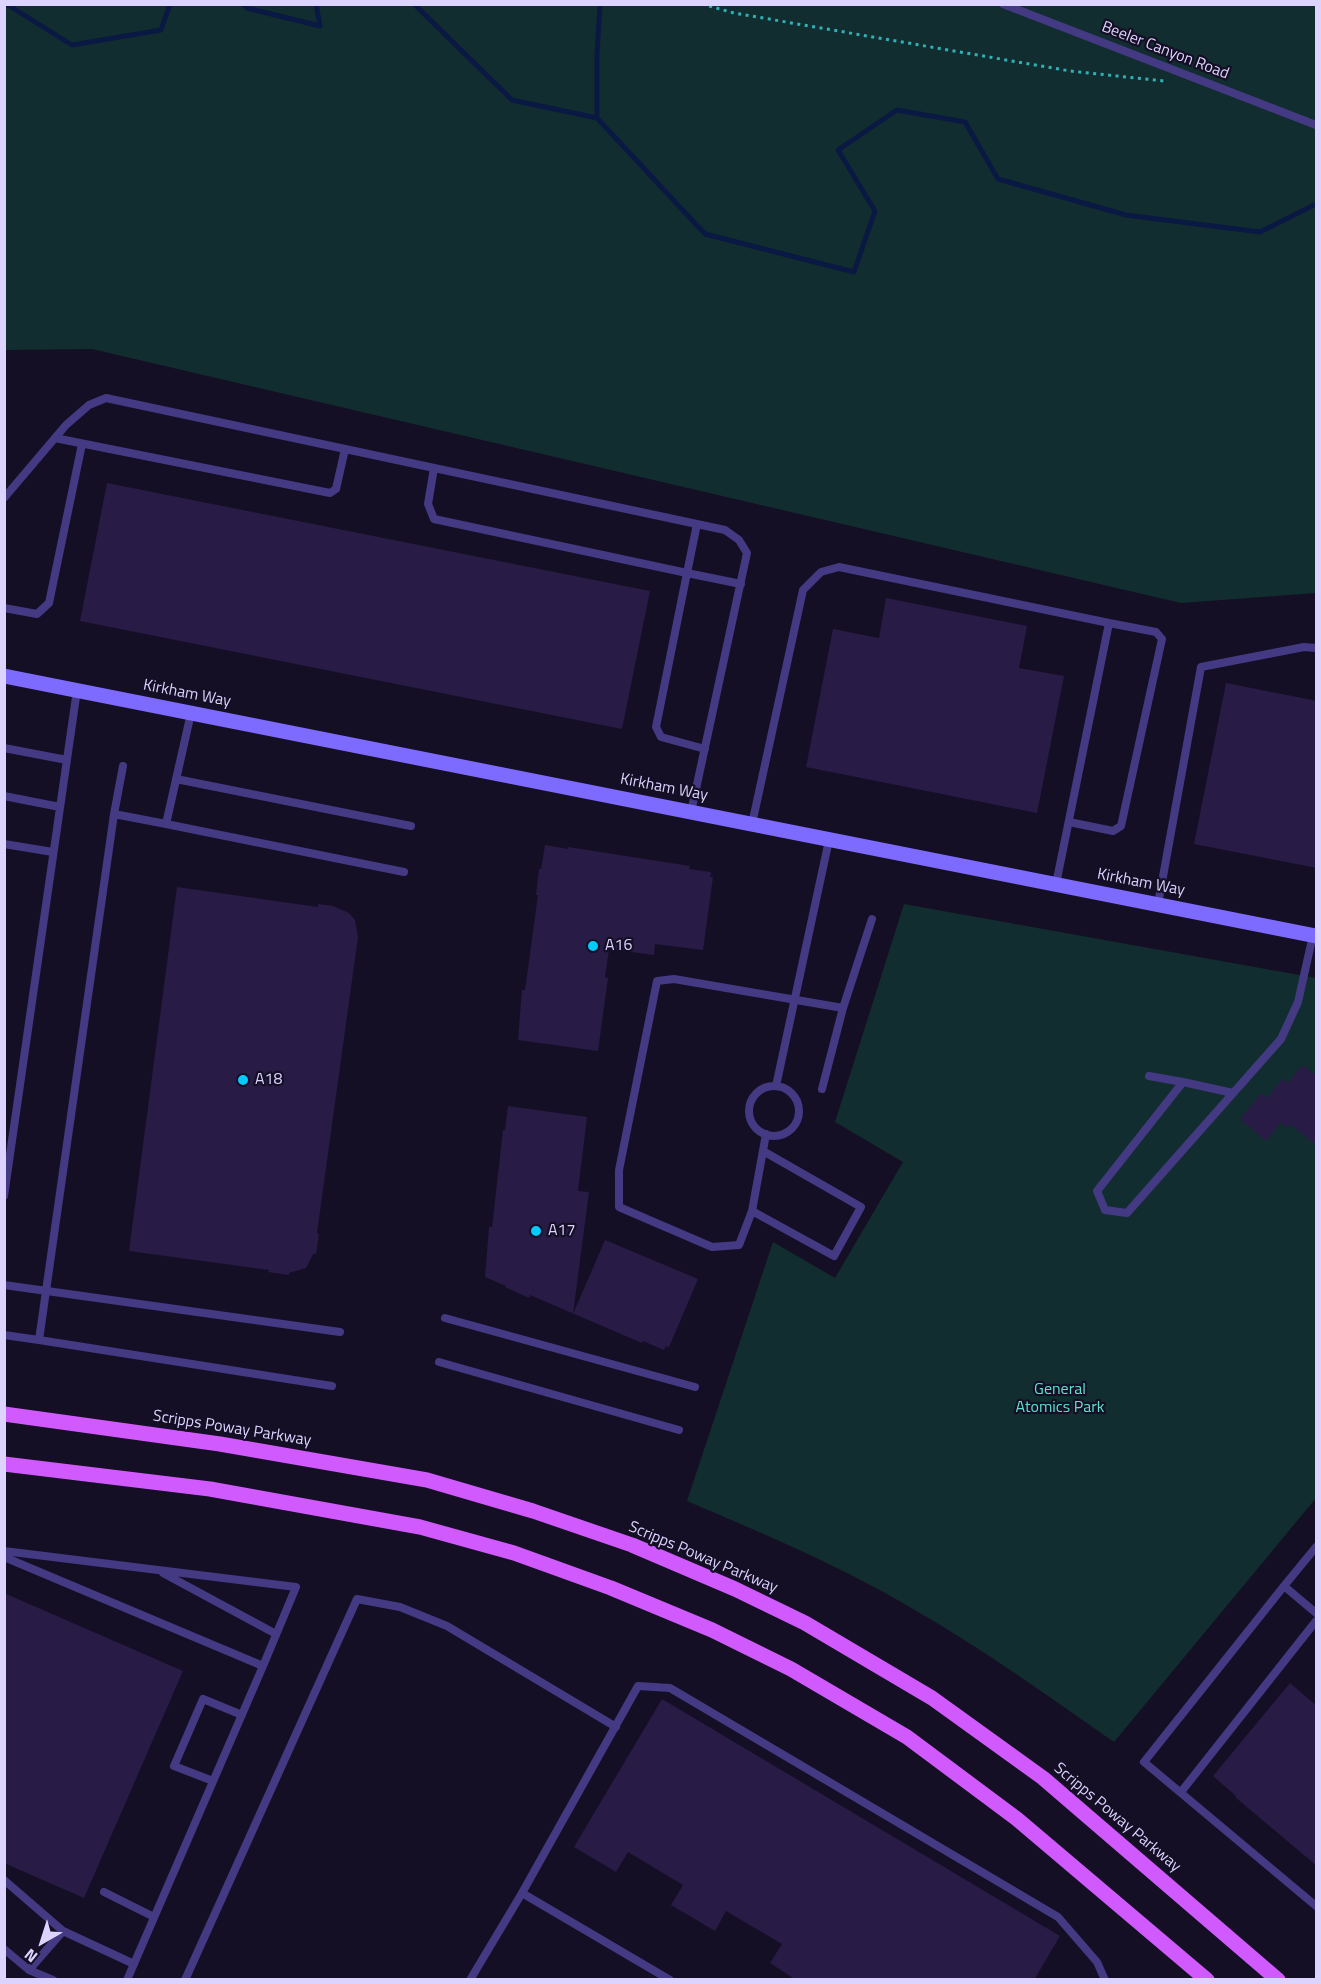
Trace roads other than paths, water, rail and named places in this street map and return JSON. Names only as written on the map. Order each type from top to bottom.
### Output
[{"type":"main road","name":"Kirkham Way","points":[[4,676],[1315,935]]},
{"type":"main road","name":"Scripps Poway Parkway","points":[[4,1414],[220,1444],[427,1480],[533,1511],[610,1537],[735,1589],[805,1623],[932,1698],[1034,1771],[1278,1980]]},
{"type":"main road","points":[[4,1464],[210,1489],[420,1527],[536,1561],[611,1588],[692,1622],[791,1669],[907,1737],[1017,1819],[1207,1980]]},
{"type":"lane","name":"Beeler Canyon Road","points":[[1003,4],[1317,125]]},
{"type":"lane","points":[[4,498],[66,425],[89,405],[106,398],[725,530],[740,540],[747,554],[691,812]]},
{"type":"lane","points":[[55,438],[330,494],[336,489],[345,449]]},
{"type":"lane","points":[[4,608],[36,614],[49,603],[82,444]]},
{"type":"lane","points":[[434,468],[428,504],[434,519],[741,584]]},
{"type":"lane","points":[[697,524],[656,728],[661,737],[705,749]]},
{"type":"lane","points":[[752,824],[803,590],[821,572],[839,567],[1156,632],[1162,639],[1121,826],[1113,831],[1069,822]]},
{"type":"lane","points":[[1056,884],[1109,623]]},
{"type":"lane","points":[[1158,904],[1201,667],[1304,647],[1317,648]]},
{"type":"lane","points":[[4,1196],[76,690]]},
{"type":"lane","points":[[165,824],[191,713]]},
{"type":"lane","points":[[4,748],[66,760]]},
{"type":"lane","points":[[39,1340],[114,814],[123,766]]},
{"type":"lane","points":[[176,779],[411,826]]},
{"type":"lane","points":[[4,796],[60,807]]},
{"type":"lane","points":[[114,814],[404,872]]},
{"type":"lane","points":[[776,1086],[829,840]]},
{"type":"lane","points":[[4,844],[53,852]]},
{"type":"lane","points":[[822,1089],[843,1008],[872,919]]},
{"type":"lane","points":[[1183,1082],[1097,1191],[1105,1210],[1127,1213],[1281,1039],[1298,1002],[1315,935]]},
{"type":"lane","points":[[766,1134],[752,1211],[739,1245],[712,1247],[619,1207],[618,1170],[657,981],[674,979],[843,1008]]},
{"type":"lane","points":[[1149,1076],[1233,1093]]},
{"type":"lane","points":[[776,1086],[783,1088],[795,1098],[799,1113],[788,1132],[773,1136],[753,1125],[749,1110],[754,1095],[760,1089],[776,1086]]},
{"type":"lane","points":[[752,1211],[834,1256],[861,1207],[763,1151]]},
{"type":"lane","points":[[4,1285],[340,1332]]},
{"type":"lane","points":[[445,1318],[695,1387]]},
{"type":"lane","points":[[4,1335],[332,1386]]},
{"type":"lane","points":[[439,1362],[679,1430]]},
{"type":"lane","points":[[1317,1547],[1144,1762],[1317,1906]]},
{"type":"lane","points":[[4,1551],[296,1587],[127,1980]]},
{"type":"lane","points":[[4,1557],[263,1666]]},
{"type":"lane","points":[[157,1570],[276,1634]]},
{"type":"lane","points":[[1284,1586],[1317,1612]]},
{"type":"lane","points":[[185,1980],[357,1599],[400,1607],[447,1626],[616,1727]]},
{"type":"lane","points":[[1181,1792],[1317,1621]]},
{"type":"lane","points":[[470,1980],[522,1893],[638,1686],[670,1689],[1058,1917],[1097,1962],[1105,1980]]},
{"type":"lane","points":[[213,1781],[174,1766],[203,1699],[242,1715]]},
{"type":"lane","points":[[4,1880],[63,1931],[134,1964]]},
{"type":"lane","points":[[104,1892],[154,1917]]},
{"type":"lane","points":[[522,1893],[670,1980]]},
{"type":"lane","points":[[29,1970],[63,1931]]},
{"type":"lane","points":[[4,1949],[29,1970],[53,1980]]},
{"type":"waterway","points":[[4,5],[8,5],[72,45],[161,30],[170,4]]},
{"type":"waterway","points":[[243,4],[247,8],[320,26],[316,4]]},
{"type":"waterway","points":[[414,4],[512,100],[597,118],[705,234],[854,272],[875,211],[838,150],[897,110],[965,122],[998,179],[1126,215],[1260,232],[1316,204]]},
{"type":"waterway","points":[[597,118],[600,4]]},
{"type":"place","name":"A16","points":[[593,946]]},
{"type":"place","name":"A18","points":[[243,1080]]},
{"type":"place","name":"A17","points":[[536,1231]]},
{"type":"park label","name":"General Atomics Park","points":[[1060,1399]]}]
